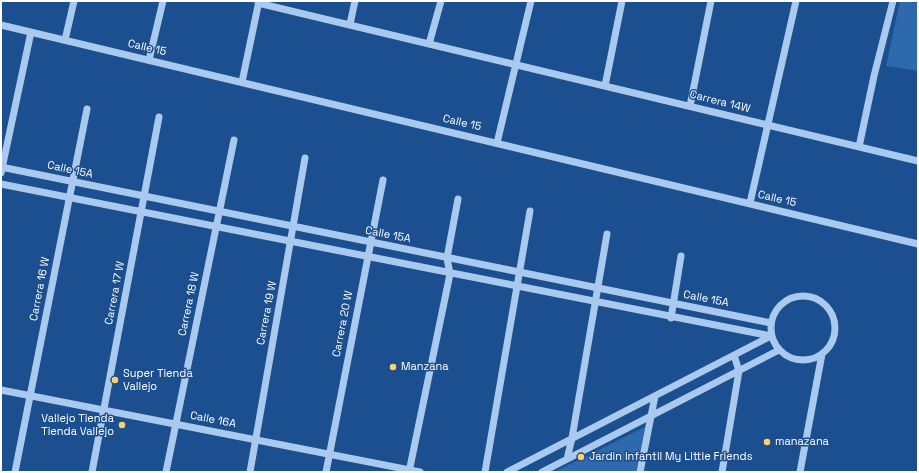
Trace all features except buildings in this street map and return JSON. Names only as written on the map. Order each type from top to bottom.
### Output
[{"type":"street","points":[[65,40],[74,1]]},
{"type":"street","points":[[149,60],[163,1]]},
{"type":"street","points":[[350,24],[355,1]]},
{"type":"street","points":[[429,44],[441,1]]},
{"type":"street","points":[[497,143],[531,1]]},
{"type":"street","points":[[606,86],[622,1]]},
{"type":"street","points":[[690,106],[711,1]]},
{"type":"street","points":[[750,204],[796,1]]},
{"type":"street","points":[[858,147],[893,1]]},
{"type":"street","points":[[242,82],[259,2]]},
{"type":"street","name":"Carrera 14W","points":[[259,2],[918,161]]},
{"type":"street","name":"Calle 15","points":[[1,24],[918,244]]},
{"type":"street","points":[[1,169],[31,32]]},
{"type":"street","name":"Carrera 16 W","points":[[15,472],[86,109]]},
{"type":"street","name":"Carrera 17 W","points":[[92,472],[159,117]]},
{"type":"street","name":"Carrera 18 W","points":[[166,472],[234,140]]},
{"type":"street","name":"Carrera 19 W","points":[[250,472],[305,158]]},
{"type":"street","name":"Calle 15A","points":[[1,169],[771,323]]},
{"type":"street","name":"Carrera 20 W","points":[[326,472],[383,180]]},
{"type":"street","points":[[1,184],[671,318],[771,336]]},
{"type":"street","points":[[409,471],[450,274],[447,258],[458,200]]},
{"type":"street","points":[[485,472],[530,211]]},
{"type":"street","points":[[567,459],[572,438],[607,234]]},
{"type":"street","points":[[671,318],[681,256]]},
{"type":"street","points":[[804,297],[819,301],[827,308],[832,316],[835,327],[834,337],[822,354],[805,360],[795,360],[786,356],[779,350],[771,336],[771,323],[774,313],[780,305],[789,300],[804,297]]},
{"type":"street","points":[[507,472],[771,336]]},
{"type":"street","points":[[542,472],[779,350]]},
{"type":"street","points":[[800,472],[822,354]]},
{"type":"street","points":[[722,472],[739,371],[734,355]]},
{"type":"street","name":"Calle 16A","points":[[1,390],[420,472]]},
{"type":"street","points":[[640,472],[655,396]]},
{"type":"shaded area","points":[[900,1],[918,3],[918,71],[886,66]]},
{"type":"shaded area","points":[[645,427],[636,472],[554,472]]},
{"type":"place","name":"Manzana","points":[[393,367]]},
{"type":"place","name":"Super Tienda Vallejo","points":[[115,380]]},
{"type":"place","name":"Vallejo Tienda Tienda Vallejo","points":[[122,425]]},
{"type":"place","name":"manazana","points":[[767,442]]},
{"type":"place","name":"Jardin Infantil My Little Friends","points":[[581,457]]}]
